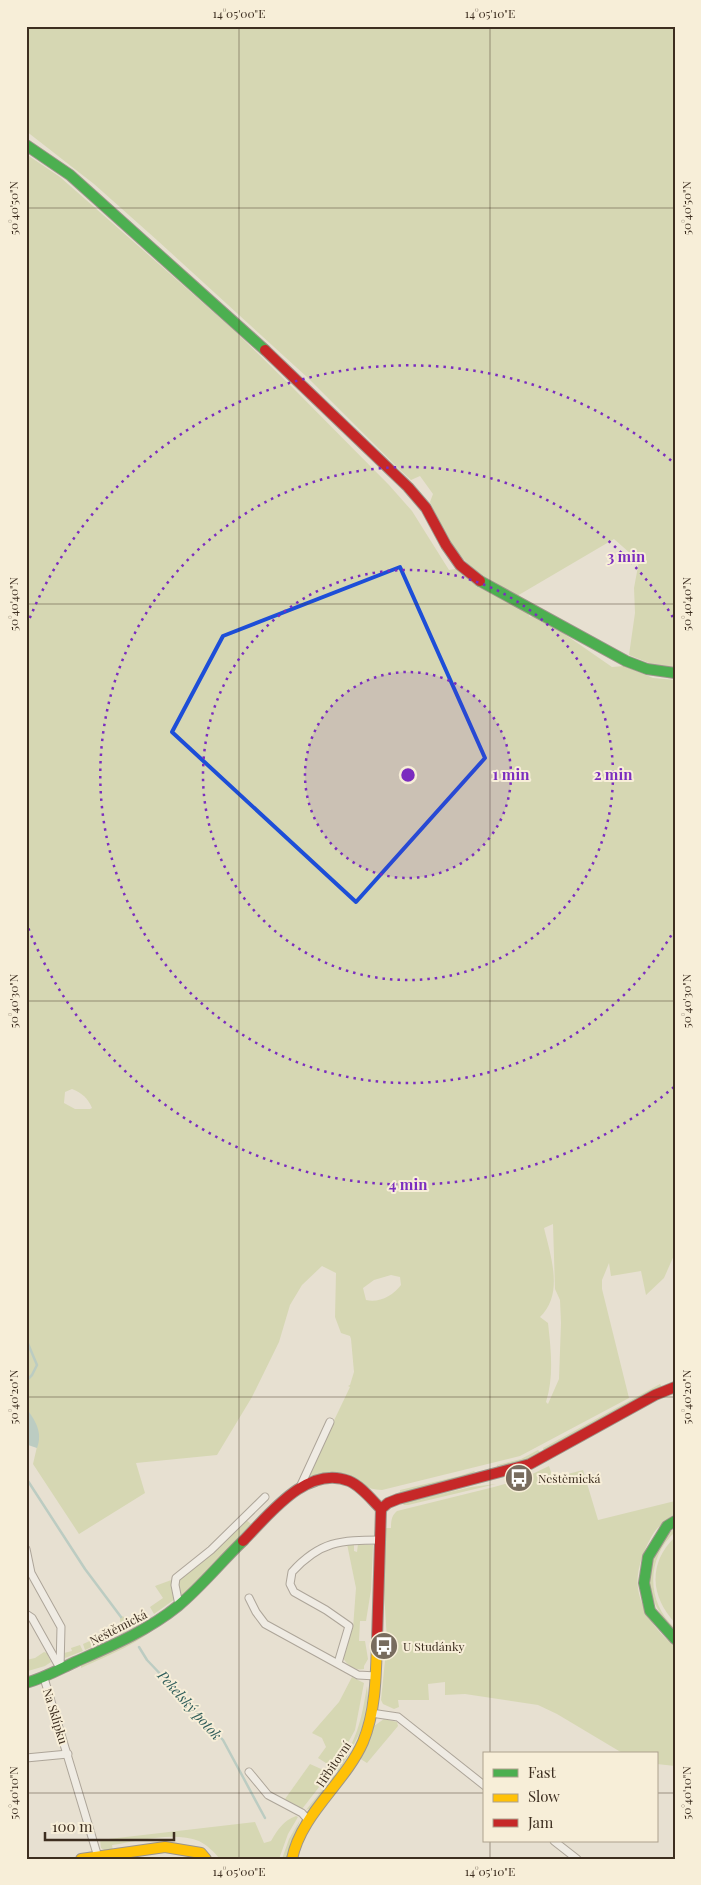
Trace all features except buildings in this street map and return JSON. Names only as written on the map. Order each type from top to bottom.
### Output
[{"type":"street","points":[[26,145],[70,175],[236,324],[408,487],[426,508],[446,545],[460,565],[480,581],[626,661],[647,669],[675,673]]},
{"type":"street","points":[[381,1509],[388,1503],[398,1499],[530,1464],[655,1396],[675,1388]]},
{"type":"street","points":[[301,1485],[330,1422]]},
{"type":"street","name":"Neštěmická","points":[[26,1683],[44,1678],[132,1637],[179,1605],[287,1496],[301,1485],[330,1478],[348,1481],[366,1494],[381,1509]]},
{"type":"street","points":[[179,1605],[175,1585],[176,1578],[211,1550],[265,1497]]},
{"type":"street","name":"Hřbitovní","points":[[292,1859],[294,1849],[308,1821],[348,1768],[363,1742],[371,1714],[376,1676],[381,1509]]},
{"type":"street","points":[[675,1521],[667,1526],[648,1557],[644,1583],[650,1611],[675,1640]]},
{"type":"street","points":[[338,1663],[349,1626],[326,1610],[294,1592],[290,1584],[292,1572],[322,1546],[352,1540],[380,1540]]},
{"type":"street","points":[[26,1549],[31,1573],[61,1627],[60,1669]]},
{"type":"street","points":[[249,1598],[265,1624],[358,1674],[376,1676]]},
{"type":"street","points":[[26,1614],[32,1618],[60,1669]]},
{"type":"street","name":"Na Sklípku","points":[[44,1678],[98,1856]]},
{"type":"street","points":[[371,1714],[398,1717],[483,1784]]},
{"type":"street","name":"Na Sklípku","points":[[26,1758],[68,1754]]},
{"type":"street","points":[[249,1772],[268,1796],[302,1813],[308,1821]]},
{"type":"street","points":[[555,1842],[577,1859]]},
{"type":"street","points":[[81,1859],[165,1847],[201,1853],[206,1859]]},
{"type":"highlighted area","points":[[400,567],[485,758],[356,902],[172,732],[223,636]]},
{"type":"green space","points":[[26,26],[675,26],[675,667],[649,663],[629,655],[635,613],[634,588],[639,561],[614,539],[517,596],[485,577],[473,568],[455,548],[430,502],[433,494],[420,476],[411,480],[308,378],[158,241],[94,184],[26,131]]},
{"type":"green space","points":[[26,154],[60,177],[236,332],[293,388],[389,485],[412,511],[449,570],[455,569],[477,586],[526,611],[530,617],[533,616],[563,633],[612,667],[624,666],[653,678],[675,680],[675,1253],[664,1278],[646,1295],[641,1271],[611,1276],[609,1263],[602,1280],[602,1289],[629,1398],[520,1456],[382,1490],[369,1488],[354,1478],[343,1474],[307,1477],[350,1387],[348,1386],[354,1372],[350,1336],[341,1333],[335,1317],[336,1273],[322,1266],[302,1285],[290,1305],[279,1342],[252,1397],[217,1455],[136,1463],[145,1493],[79,1534],[33,1464],[38,1435],[35,1423],[26,1408]],"holes":[[[72,1089],[84,1096],[92,1108],[75,1109],[64,1103],[65,1092]],[[553,1224],[555,1289],[560,1300],[561,1323],[559,1379],[548,1404],[546,1402],[551,1373],[550,1343],[548,1323],[540,1317],[552,1297],[554,1275],[544,1228]],[[391,1275],[400,1277],[401,1285],[385,1298],[371,1301],[366,1300],[363,1288],[374,1280]]]},
{"type":"green space","points":[[660,1384],[662,1387],[544,1451],[543,1448]]},
{"type":"green space","points":[[538,1450],[541,1453],[523,1461],[497,1466],[521,1459]]},
{"type":"green space","points":[[549,1466],[553,1478],[583,1470],[598,1520],[675,1501],[675,1513],[655,1531],[650,1539],[639,1569],[638,1584],[642,1604],[647,1614],[667,1640],[675,1646],[675,1766],[658,1764],[658,1752],[621,1752],[557,1714],[538,1705],[465,1694],[445,1695],[445,1682],[428,1684],[429,1700],[398,1700],[399,1707],[394,1709],[383,1704],[381,1700],[387,1641],[384,1591],[385,1528],[391,1528],[394,1514],[397,1511],[522,1479]]},
{"type":"green space","points":[[474,1471],[457,1479],[400,1493],[400,1490]]},
{"type":"green space","points":[[496,1484],[408,1505],[402,1503],[471,1487]]},
{"type":"green space","points":[[246,1520],[251,1524],[234,1542],[235,1544],[180,1595],[177,1585],[179,1579],[214,1551]]},
{"type":"green space","points":[[675,1528],[675,1532],[665,1543],[659,1554],[653,1580],[659,1606],[665,1617],[675,1628],[675,1633],[656,1605],[649,1585],[649,1575],[651,1564],[658,1548],[666,1536]]},
{"type":"green space","points":[[675,1537],[675,1623],[661,1602],[656,1580],[660,1558],[666,1547]]},
{"type":"green space","points":[[347,1544],[354,1544],[354,1551],[357,1552],[358,1544],[373,1545],[371,1590],[366,1621],[360,1621],[359,1641],[365,1641],[368,1659],[364,1669],[352,1667],[343,1658],[348,1629],[353,1628],[356,1588]]},
{"type":"green space","points":[[174,1579],[175,1599],[154,1614],[150,1607],[163,1598],[155,1586]]},
{"type":"green space","points":[[123,1616],[126,1621],[135,1616],[140,1624],[121,1634],[120,1618]]},
{"type":"green space","points":[[161,1623],[133,1643],[81,1668],[81,1665],[131,1641]]},
{"type":"green space","points":[[101,1636],[103,1642],[85,1650],[83,1644]]},
{"type":"green space","points":[[80,1645],[83,1651],[65,1658],[64,1653],[72,1651],[71,1648]]},
{"type":"green space","points":[[44,1652],[47,1653],[51,1662],[45,1666],[28,1671],[26,1660],[35,1658]]},
{"type":"green space","points":[[352,1677],[364,1683],[355,1730],[334,1768],[318,1758],[326,1747],[322,1738],[312,1733],[339,1702]]},
{"type":"green space","points":[[367,1686],[368,1697],[362,1729],[339,1772],[336,1771],[349,1749],[357,1730]]},
{"type":"green space","points":[[384,1719],[397,1722],[398,1726],[367,1763],[359,1758],[371,1736],[374,1726]]},
{"type":"green space","points":[[310,1764],[330,1773],[302,1809],[285,1799]]},
{"type":"green space","points":[[334,1775],[311,1808],[306,1810]]},
{"type":"green space","points":[[296,1816],[298,1817],[288,1834],[279,1859],[220,1859],[199,1841],[178,1837],[156,1838],[112,1845],[113,1851],[106,1851],[101,1848],[100,1840],[255,1822],[264,1843],[271,1841],[281,1826]]},
{"type":"green space","points":[[300,1820],[287,1859],[282,1859],[289,1839]]},
{"type":"shaded area","points":[[26,1408],[39,1431],[37,1448],[28,1445],[26,1442]]},
{"type":"waterway","name":"Pekelský potok","points":[[26,1339],[37,1365],[32,1375],[26,1381]]},
{"type":"waterway","name":"Pekelský potok","points":[[26,1478],[85,1569],[121,1617]]},
{"type":"waterway","name":"Pekelský potok","points":[[139,1647],[147,1660],[223,1740],[265,1818]]},
{"type":"traffic: fast","points":[[26,145],[70,175],[265,350]]},
{"type":"traffic: fast","points":[[480,581],[626,661],[647,669],[675,673]]},
{"type":"traffic: fast","points":[[675,1521],[667,1526],[648,1557],[644,1583],[650,1611],[675,1639]]},
{"type":"traffic: fast","points":[[26,1683],[115,1644],[154,1623],[186,1599],[243,1541]]},
{"type":"traffic: slow","points":[[292,1859],[304,1828],[346,1771],[363,1742],[373,1705],[377,1640]]},
{"type":"traffic: slow","points":[[81,1859],[165,1847],[201,1853],[206,1859]]},
{"type":"traffic: jam","points":[[265,350],[408,487],[426,508],[446,545],[460,565],[480,581]]},
{"type":"traffic: jam","points":[[381,1509],[388,1503],[398,1499],[530,1464],[655,1395],[675,1387]]},
{"type":"traffic: jam","points":[[243,1541],[290,1495],[318,1480],[333,1478],[349,1481],[362,1489],[381,1509]]},
{"type":"traffic: jam","points":[[377,1640],[381,1509]]},
{"type":"place","name":"Neštěmická","points":[[519,1478]]},
{"type":"place","name":"U Studánky","points":[[384,1646]]}]
